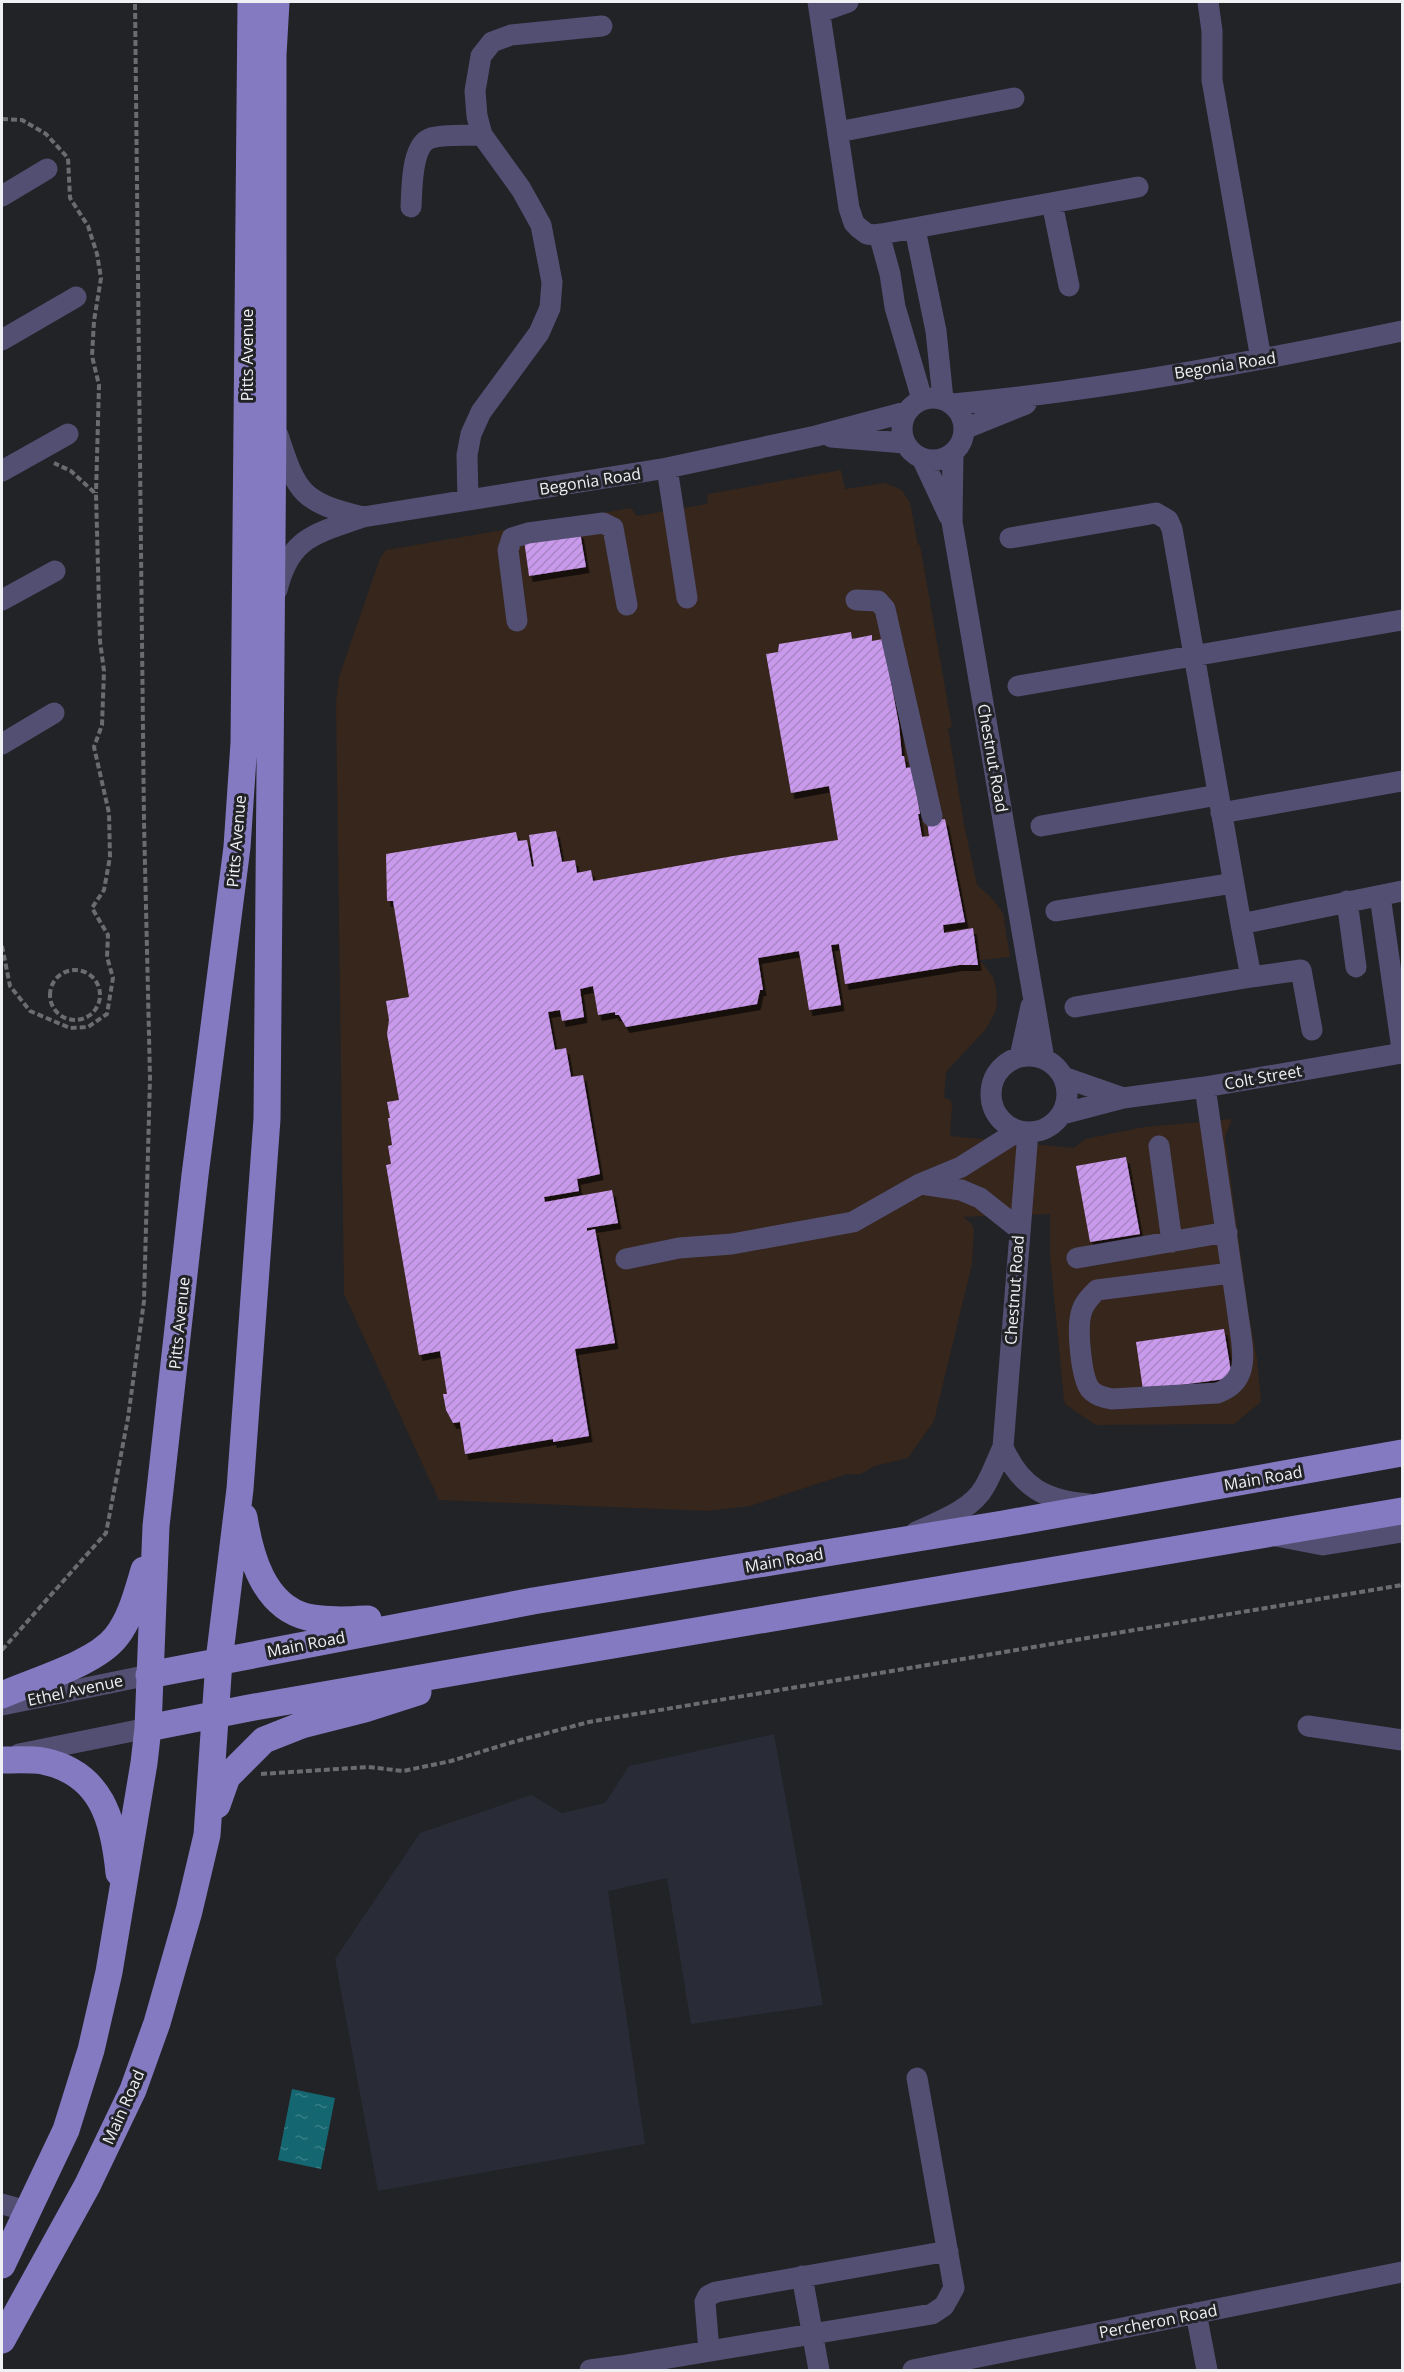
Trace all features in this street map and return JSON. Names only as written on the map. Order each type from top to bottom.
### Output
[{"type":"main road","name":"Pitts Avenue","points":[[149,1675],[156,1526],[195,1175],[237,847],[244,742],[251,2]]},
{"type":"main road","name":"Pitts Avenue","points":[[219,1661],[240,1489],[267,1119],[273,421],[272,68],[276,2]]},
{"type":"main road","name":"Main Road","points":[[2,2340],[87,2186],[133,2090],[157,2023],[189,1911],[207,1835],[219,1661],[533,1601],[1109,1505],[1402,1453]]},
{"type":"main road","points":[[240,1489],[248,1544],[258,1573],[282,1604],[305,1616],[333,1621],[425,1618],[533,1601]]},
{"type":"main road","points":[[148,1728],[519,1661],[1402,1511]]},
{"type":"main road","points":[[2,1695],[83,1662],[115,1639],[135,1602],[156,1526]]},
{"type":"main road","points":[[2,2265],[66,2130],[91,2050],[109,1972],[137,1814],[148,1728],[149,1675],[219,1661]]},
{"type":"main road","points":[[207,1835],[227,1777],[264,1740],[302,1725],[365,1709],[519,1661]]},
{"type":"main road","points":[[2,1759],[49,1763],[69,1770],[95,1789],[112,1823],[121,1901]]},
{"type":"street","points":[[848,2],[819,7],[847,193],[854,223],[867,234],[915,229],[1138,187]]},
{"type":"street","points":[[1208,2],[1212,31],[1212,80],[1261,359]]},
{"type":"street","points":[[468,500],[466,455],[471,434],[482,412],[539,333],[550,309],[552,282],[541,225],[521,189],[482,135],[477,116],[475,91],[481,56],[492,42],[511,35],[602,26]]},
{"type":"street","points":[[838,132],[1014,99]]},
{"type":"street","points":[[411,207],[416,159],[420,146],[429,138],[482,135]]},
{"type":"street","points":[[2,196],[47,169]]},
{"type":"street","points":[[1052,203],[1069,286]]},
{"type":"street","points":[[879,234],[890,274],[895,307],[909,355],[931,403],[963,420],[963,438],[953,453],[945,458],[933,460],[922,458],[912,452],[905,443],[902,432],[902,422],[931,403],[938,350],[915,229]]},
{"type":"street","points":[[2,340],[76,297]]},
{"type":"street","name":"Begonia Road","points":[[363,517],[667,468],[816,436],[931,403],[1046,395],[1261,359],[1402,331]]},
{"type":"street","points":[[909,355],[938,350]]},
{"type":"street","name":"Begonia Road","points":[[964,429],[1046,395]]},
{"type":"street","points":[[273,421],[296,483],[307,495],[323,507],[363,517]]},
{"type":"street","points":[[2,471],[69,434]]},
{"type":"street","name":"Begonia Road","points":[[816,436],[905,443]]},
{"type":"street","name":"Chestnut Road","points":[[953,453],[952,522],[1044,1059]]},
{"type":"street","name":"Chestnut Road","points":[[922,458],[952,522]]},
{"type":"street","points":[[667,468],[687,598]]},
{"type":"street","points":[[1010,538],[1156,513],[1168,520],[1172,529],[1251,977]]},
{"type":"street","points":[[270,616],[280,577],[291,553],[300,544],[318,534],[363,517]]},
{"type":"street","points":[[517,621],[508,550],[512,538],[528,533],[603,522],[613,528],[627,605]]},
{"type":"street","points":[[2,600],[55,571]]},
{"type":"street","points":[[856,600],[878,601],[885,609],[932,816]]},
{"type":"street","points":[[1018,686],[1402,620]]},
{"type":"street","points":[[2,744],[54,713]]},
{"type":"street","points":[[1041,826],[1402,781]]},
{"type":"street","points":[[1056,911],[1234,883]]},
{"type":"street","points":[[1240,924],[1402,891]]},
{"type":"street","points":[[1380,896],[1402,1051]]},
{"type":"street","points":[[1347,901],[1356,967]]},
{"type":"street","points":[[1075,1007],[1301,970],[1312,1030]]},
{"type":"street","name":"Chestnut Road","points":[[1020,1058],[1033,994]]},
{"type":"street","name":"Colt Street","points":[[1062,1114],[1124,1098],[1205,1087],[1402,1051]]},
{"type":"street","points":[[626,1259],[679,1248],[732,1244],[853,1222],[920,1184],[961,1167],[1023,1132],[1043,1130],[1062,1114],[1067,1095],[1063,1077],[1055,1066],[1044,1059],[1032,1056],[1020,1058],[1004,1067],[993,1081],[991,1094],[998,1117],[1007,1126],[1023,1132]]},
{"type":"street","name":"Colt Street","points":[[1063,1077],[1124,1098]]},
{"type":"street","points":[[1205,1087],[1239,1322],[1242,1362],[1239,1379],[1226,1390],[1217,1393],[1112,1399],[1099,1396],[1089,1388],[1080,1342],[1081,1313],[1087,1300],[1097,1290],[1231,1273]]},
{"type":"street","points":[[961,1167],[998,1117]]},
{"type":"street","name":"Chestnut Road","points":[[900,1540],[957,1512],[974,1500],[985,1488],[1003,1447],[1019,1229],[1023,1132]]},
{"type":"street","points":[[1159,1146],[1172,1242]]},
{"type":"street","points":[[920,1184],[961,1190],[980,1198],[1019,1229]]},
{"type":"street","points":[[1077,1258],[1227,1232]]},
{"type":"street","points":[[1003,1447],[1010,1463],[1024,1481],[1043,1495],[1072,1503],[1109,1505]]},
{"type":"street","points":[[1264,1534],[1323,1545],[1402,1532]]},
{"type":"street","name":"Ethel Avenue","points":[[2,1705],[149,1675]]},
{"type":"street","points":[[1308,1726],[1402,1740]]},
{"type":"street","points":[[2,1759],[148,1728]]},
{"type":"street","points":[[590,2370],[620,2368],[932,2314],[944,2306],[954,2288],[917,2078]]},
{"type":"street","points":[[2,2204],[27,2211]]},
{"type":"street","points":[[708,2351],[705,2302],[708,2296],[716,2292],[948,2251]]},
{"type":"street","name":"Percheron Road","points":[[913,2370],[1402,2272]]},
{"type":"street","points":[[802,2276],[819,2370]]},
{"type":"street","points":[[1196,2313],[1208,2370]]},
{"type":"path","points":[[2,1650],[106,1533],[128,1418],[144,1301],[150,1078],[144,834],[135,2]]},
{"type":"path","points":[[2,946],[10,986],[30,1011],[70,1028],[88,1027],[107,1014],[111,1001],[113,978],[107,957],[108,935],[92,908],[104,890],[110,857],[109,813],[94,747],[102,725],[104,671],[100,642],[96,494],[71,471],[35,453]]},
{"type":"path","points":[[68,971],[86,972],[93,976],[100,992],[100,1000],[96,1008],[83,1019],[74,1020],[58,1013],[53,1006],[51,989],[54,981],[68,971]]},
{"type":"path","points":[[100,1000],[111,1001]]},
{"type":"path","points":[[52,1022],[58,1013]]},
{"type":"path","points":[[227,1777],[368,1767],[404,1771],[451,1761],[589,1722],[1402,1585]]},
{"type":"shaded area","points":[[841,470],[845,489],[885,483],[902,490],[910,503],[918,545],[920,545],[952,727],[948,728],[977,885],[992,898],[1003,913],[1010,957],[980,960],[993,977],[997,1004],[995,1013],[985,1030],[946,1072],[944,1098],[950,1100],[952,1104],[950,1136],[1074,1148],[1085,1139],[1144,1127],[1232,1119],[1225,1137],[1257,1359],[1261,1402],[1234,1424],[1096,1425],[1066,1405],[1064,1401],[1050,1255],[1050,1214],[963,1217],[971,1223],[974,1230],[972,1264],[934,1421],[908,1458],[875,1466],[861,1474],[847,1474],[750,1506],[708,1511],[439,1500],[344,1294],[336,703],[339,677],[380,558],[386,550],[631,508],[637,516],[707,504],[708,494]]},
{"type":"shaded area","points":[[774,1734],[823,2005],[691,2024],[667,1878],[608,1891],[645,2144],[378,2191],[335,1959],[420,1833],[531,1795],[562,1813],[605,1803],[629,1766]]},
{"type":"water","points":[[292,2089],[335,2098],[321,2169],[278,2160]]},
{"type":"building","points":[[580,532],[586,567],[529,576],[524,540]]},
{"type":"building","points":[[851,632],[852,639],[872,635],[872,641],[883,639],[899,725],[902,756],[904,756],[906,768],[912,767],[922,837],[929,836],[927,821],[945,819],[965,922],[943,925],[944,933],[973,928],[978,965],[959,965],[845,984],[839,944],[831,945],[841,1005],[809,1010],[799,951],[758,958],[763,990],[760,990],[757,1004],[626,1027],[615,1012],[598,1015],[593,986],[580,989],[584,1017],[562,1021],[560,1010],[548,1012],[555,1050],[566,1048],[571,1077],[583,1075],[600,1174],[577,1179],[579,1191],[544,1197],[545,1202],[612,1190],[618,1223],[587,1228],[587,1231],[595,1229],[615,1343],[575,1349],[589,1436],[553,1442],[553,1439],[465,1454],[460,1422],[453,1423],[446,1410],[443,1394],[447,1394],[440,1351],[419,1355],[386,1165],[391,1164],[388,1146],[392,1145],[387,1102],[399,1100],[387,1034],[389,1020],[386,1001],[409,997],[393,901],[387,901],[386,854],[516,832],[518,841],[527,840],[532,867],[534,866],[529,835],[556,831],[562,862],[575,860],[577,873],[591,870],[593,881],[838,840],[829,786],[791,793],[766,654],[778,652],[779,644]]},
{"type":"building","points":[[1126,1157],[1140,1234],[1090,1242],[1076,1166]]},
{"type":"building","points":[[1224,1329],[1232,1378],[1143,1390],[1136,1342]]}]
